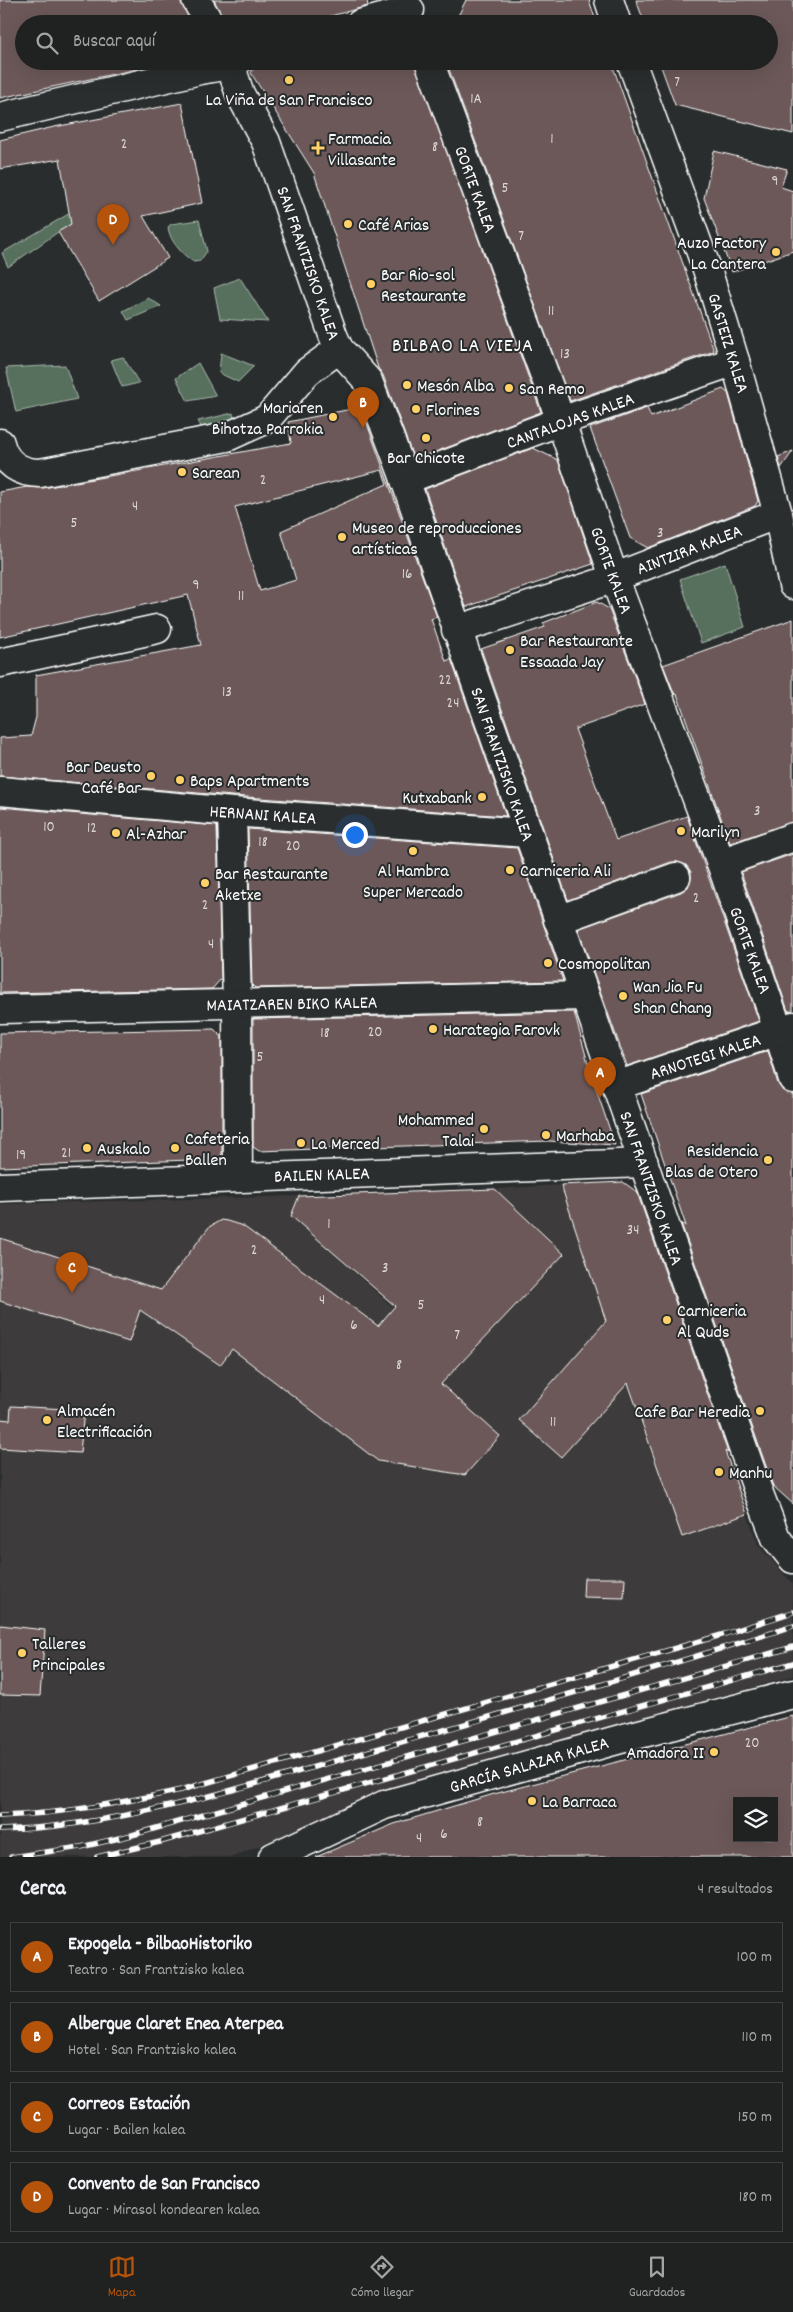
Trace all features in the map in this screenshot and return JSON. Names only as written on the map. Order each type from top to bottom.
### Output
[{"type":"street","points":[[196,0],[205,15]]},
{"type":"street","points":[[609,0],[614,15]]},
{"type":"street","points":[[395,15],[410,11]]},
{"type":"street","points":[[0,117],[200,70]]},
{"type":"street","name":"SAN FRANTZISKO KALEA","points":[[234,70],[240,94],[266,142],[339,349],[368,381],[405,480],[758,1492],[776,1538],[793,1559]]},
{"type":"street","name":"GORTE KALEA","points":[[431,70],[561,421],[614,577],[720,863],[785,1029],[793,1079]]},
{"type":"street","name":"GASTEIZ KALEA","points":[[634,70],[707,269],[778,514],[793,585]]},
{"type":"street","points":[[0,443],[1,449],[12,464],[25,473],[40,473],[227,437],[266,419],[307,372],[339,349]]},
{"type":"street","name":"CANTALOJAS KALEA","points":[[405,480],[561,421],[735,361]]},
{"type":"street","name":"AINTZIRA KALEA","points":[[456,630],[614,577],[778,514]]},
{"type":"street","points":[[0,663],[157,629]]},
{"type":"street","name":"HERNANI KALEA","points":[[0,791],[232,812],[527,833]]},
{"type":"street","points":[[232,812],[237,1004],[238,1177]]},
{"type":"street","points":[[720,863],[793,837]]},
{"type":"street","points":[[558,920],[676,878]]},
{"type":"street","name":"MAIATZAREN BIKO KALEA","points":[[0,1010],[585,996]]},
{"type":"street","name":"ARNOTEGI KALEA","points":[[616,1086],[785,1029]]},
{"type":"street","name":"BAILEN KALEA","points":[[0,1187],[644,1163]]},
{"type":"street","name":"GARCÍA SALAZAR KALEA","points":[[273,1857],[384,1805],[624,1738],[793,1694]]},
{"type":"shaded area","points":[[561,1185],[636,1410],[682,1537],[747,1514],[758,1545],[793,1584],[793,1676],[652,1718],[412,1782],[233,1857],[0,1857],[0,1204],[299,1196],[292,1216],[394,1308],[564,1254],[495,1189]]},
{"type":"green space","points":[[123,182],[128,190],[58,232],[8,267],[2,253]]},
{"type":"green space","points":[[199,220],[207,251],[200,261],[194,262],[177,247],[168,227],[171,224]]},
{"type":"green space","points":[[240,278],[268,322],[220,319],[214,288]]},
{"type":"green space","points":[[148,298],[161,306],[128,320],[123,311]]},
{"type":"green space","points":[[221,353],[254,366],[238,382],[219,373]]},
{"type":"green space","points":[[123,357],[139,383],[122,387],[111,360]]},
{"type":"green space","points":[[198,363],[216,396],[188,401],[176,378]]},
{"type":"green space","points":[[65,365],[77,399],[16,412],[6,368]]},
{"type":"green space","points":[[233,413],[235,426],[206,435],[198,421]]},
{"type":"green space","points":[[725,563],[745,627],[701,643],[680,579]]},
{"type":"building","points":[[0,0],[180,0],[188,15],[15,15],[15,70],[133,70],[0,98]]},
{"type":"building","points":[[214,0],[367,0],[368,6],[334,15],[222,15]]},
{"type":"building","points":[[466,0],[589,0],[594,15],[458,15]]},
{"type":"building","points":[[636,0],[793,0],[793,134],[675,105],[662,70],[778,70],[778,15],[642,15]]},
{"type":"building","points":[[252,70],[417,70],[541,412],[414,460],[383,375],[378,368],[314,173],[251,73]]},
{"type":"building","points":[[449,70],[614,70],[714,351],[570,401]]},
{"type":"building","points":[[182,103],[202,203],[143,216],[168,258],[99,301],[58,232],[71,224],[60,159],[0,169],[0,140],[54,127]]},
{"type":"building","points":[[714,151],[787,169],[781,187],[793,191],[793,251],[732,272],[704,198]]},
{"type":"building","points":[[723,389],[728,393],[758,501],[755,506],[648,548],[630,538],[590,428],[647,408],[651,417]]},
{"type":"building","points":[[361,407],[437,617],[431,619],[446,661],[451,659],[506,816],[233,796],[0,776],[0,738],[31,736],[36,717],[36,675],[201,645],[188,595],[0,637],[0,492],[27,487],[43,488],[291,443],[288,422]],"holes":[[[382,470],[387,484],[281,531],[296,580],[260,591],[235,507]]]},
{"type":"building","points":[[533,448],[558,460],[593,564],[466,607],[425,489]]},
{"type":"building","points":[[793,451],[781,468],[778,457]]},
{"type":"building","points":[[597,602],[609,609],[645,704],[575,729],[616,840],[687,816],[759,1021],[627,1066],[578,929],[681,892],[688,887],[691,872],[686,865],[671,862],[568,900],[481,649],[545,627],[543,623]]},
{"type":"building","points":[[793,619],[793,822],[730,843],[677,694],[675,695],[663,665]]},
{"type":"building","points":[[0,807],[217,826],[221,979],[212,989],[0,993]]},
{"type":"building","points":[[248,829],[517,848],[563,981],[255,988],[252,985]]},
{"type":"building","points":[[793,854],[793,1010],[788,1011],[741,872]]},
{"type":"building","points":[[574,1012],[591,1074],[615,1145],[549,1141],[259,1151],[253,1147],[253,1019]]},
{"type":"building","points":[[214,1029],[222,1037],[222,1154],[217,1159],[0,1167],[0,1033]]},
{"type":"building","points":[[768,1051],[778,1084],[783,1091],[793,1094],[793,1504],[773,1486],[681,1223],[686,1226],[641,1094]]},
{"type":"building","points":[[623,1182],[637,1192],[728,1453],[725,1451],[747,1514],[682,1537],[628,1383],[561,1457],[519,1420],[606,1321],[561,1185]]},
{"type":"building","points":[[495,1189],[564,1254],[441,1384],[500,1436],[465,1475],[378,1461],[232,1349],[220,1365],[140,1310],[129,1342],[0,1301],[0,1238],[161,1290],[209,1227],[221,1220],[243,1226],[378,1326],[395,1306],[291,1216],[299,1196]]},
{"type":"building","name":"Almacén Electrificación","points":[[11,1406],[84,1410],[80,1453],[0,1448],[0,1419],[10,1420]]},
{"type":"building","points":[[584,1578],[625,1578],[624,1598],[583,1597]]},
{"type":"building","name":"Talleres Principales","points":[[0,1625],[45,1630],[40,1696],[0,1695]]},
{"type":"building","points":[[793,1716],[793,1857],[316,1857],[394,1824],[494,1794]]},
{"type":"railway","points":[[0,1816],[46,1813],[91,1807],[181,1790],[725,1634],[793,1612]]},
{"type":"railway","points":[[0,1830],[47,1827],[93,1821],[139,1813],[231,1791],[580,1691],[793,1626]]},
{"type":"railway","points":[[11,1857],[81,1847],[132,1835],[793,1647]]},
{"type":"railway","points":[[97,1857],[160,1842],[793,1663]]},
{"type":"place","name":"La Viña de San Francisco","points":[[289,80]]},
{"type":"place","name":"Farmacia Villasante","points":[[318,148]]},
{"type":"place","name":"Café Arias","points":[[348,224]]},
{"type":"place","name":"Convento de San Francisco","points":[[113,245]]},
{"type":"place","name":"Auzo Factory La Cantera","points":[[776,252]]},
{"type":"place","name":"Bar Rio-sol Restaurante","points":[[371,284]]},
{"type":"place","name":"Mesón Alba","points":[[407,385]]},
{"type":"place","name":"San Remo","points":[[509,388]]},
{"type":"place","name":"Florines","points":[[416,409]]},
{"type":"place","name":"Mariaren Bihotza Parrokia","points":[[333,417]]},
{"type":"place","name":"Albergue Claret Enea Aterpea","points":[[363,428]]},
{"type":"place","name":"Bar Chicote","points":[[426,438]]},
{"type":"place","name":"Sarean","points":[[182,472]]},
{"type":"place","name":"Museo de reproducciones artísticas","points":[[342,537]]},
{"type":"place","name":"Bar Restaurante Essaada Jay","points":[[510,650]]},
{"type":"place","name":"Bar Deusto Café Bar","points":[[151,776]]},
{"type":"place","name":"Baps Apartments","points":[[180,780]]},
{"type":"place","name":"Kutxabank","points":[[482,797]]},
{"type":"place","name":"Marilyn","points":[[681,831]]},
{"type":"place","name":"Al-Azhar","points":[[116,833]]},
{"type":"place","name":"Al Hambra Super Mercado","points":[[413,851]]},
{"type":"place","name":"Carniceria Ali","points":[[510,870]]},
{"type":"place","name":"Bar Restaurante Aketxe","points":[[205,883]]},
{"type":"place","name":"Cosmopolitan","points":[[548,963]]},
{"type":"place","name":"Wan Jia Fu Shan Chang","points":[[623,996]]},
{"type":"place","name":"Harategia Farovk","points":[[433,1029]]},
{"type":"place","name":"Expogela - BilbaoHistoriko","points":[[600,1098]]},
{"type":"place","name":"Mohammed Talai","points":[[484,1129]]},
{"type":"place","name":"Marhaba","points":[[546,1135]]},
{"type":"place","name":"La Merced","points":[[301,1143]]},
{"type":"place","name":"Auskalo","points":[[87,1148]]},
{"type":"place","name":"Cafeteria Ballen","points":[[175,1148]]},
{"type":"place","name":"Residencia Blas de Otero","points":[[768,1160]]},
{"type":"place","name":"Correos Estación","points":[[72,1293]]},
{"type":"place","name":"Carniceria Al Quds","points":[[667,1320]]},
{"type":"place","name":"Cafe Bar Heredia","points":[[760,1411]]},
{"type":"place","name":"Almacén Electrificación","points":[[47,1420]]},
{"type":"place","name":"Manhu","points":[[719,1472]]},
{"type":"place","name":"Talleres Principales","points":[[22,1653]]},
{"type":"place","name":"Amadora II","points":[[714,1752]]},
{"type":"place","name":"La Barraca","points":[[532,1801]]},
{"type":"district","name":"BILBAO LA VIEJA","points":[[463,344]]}]
